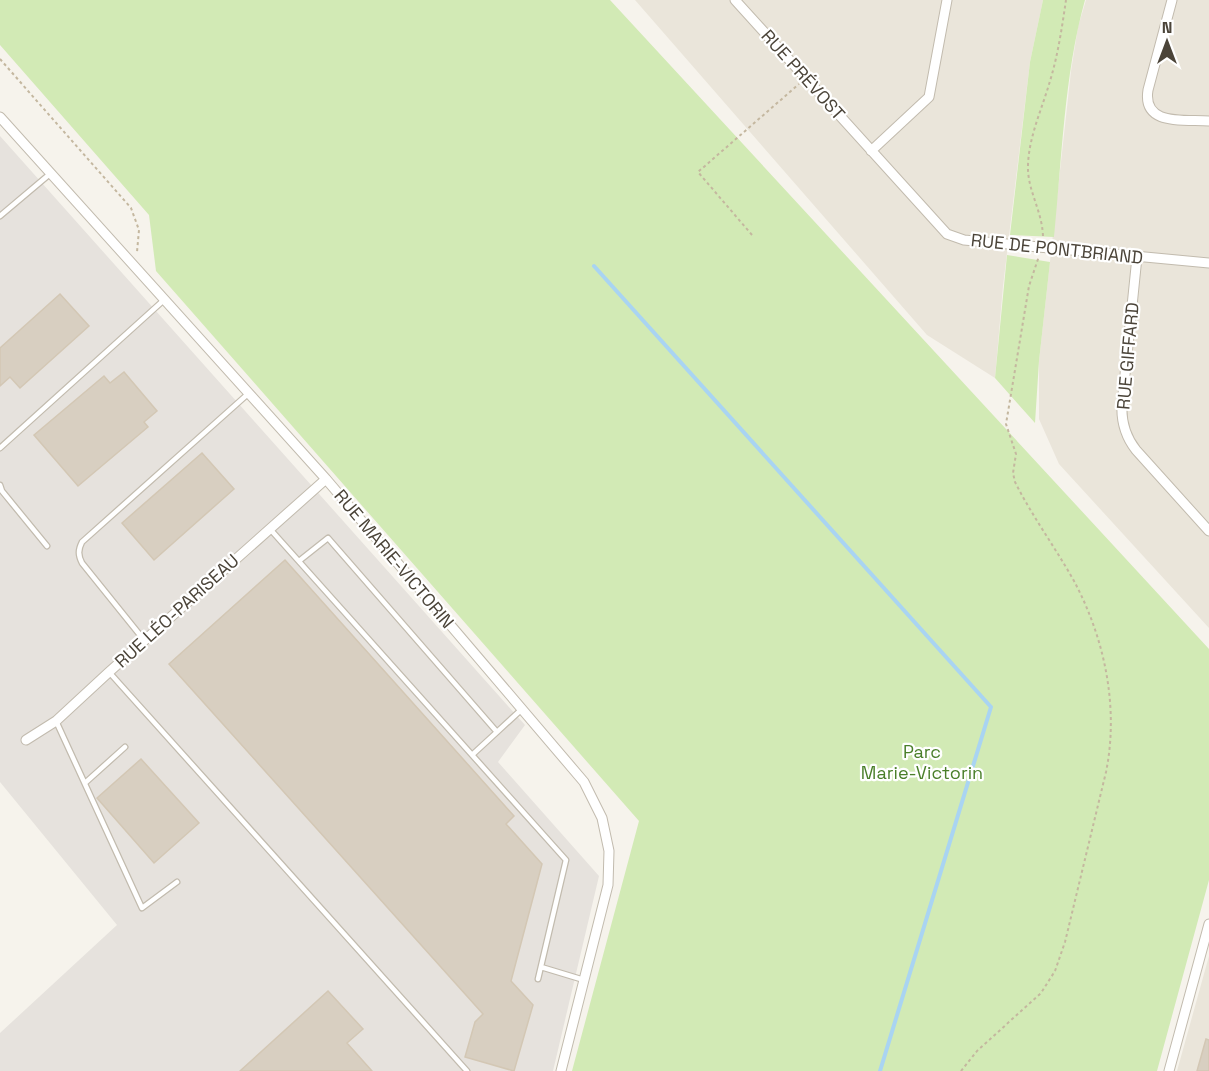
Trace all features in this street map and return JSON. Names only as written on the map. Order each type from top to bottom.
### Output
[{"type":"street","name":"RUE PRÉVOST","points":[[735,0],[871,151]]},
{"type":"street","points":[[871,151],[929,97],[946,0]]},
{"type":"street","points":[[1172,0],[1156,56],[1147,102],[1153,112],[1162,118],[1209,121]]},
{"type":"street","name":"RUE MARIE-VICTORIN","points":[[0,117],[326,479],[584,782],[602,818],[609,851],[608,885],[561,1071]]},
{"type":"street","name":"RUE DE PONTBRIAND","points":[[871,151],[947,234],[964,240],[1209,263]]},
{"type":"street","name":"RUE GIFFARD","points":[[1137,257],[1122,404],[1125,431],[1136,450],[1209,531]]},
{"type":"street","name":"RUE LÉO-PARISEAU","points":[[26,740],[56,721],[326,479]]},
{"type":"street","points":[[1169,1071],[1209,924]]},
{"type":"lane","points":[[0,216],[51,173]]},
{"type":"lane","points":[[0,448],[165,299]]},
{"type":"lane","points":[[144,640],[82,563],[79,548],[82,542],[249,393]]},
{"type":"lane","points":[[0,485],[2,491],[47,546]]},
{"type":"lane","points":[[270,529],[566,860],[538,979]]},
{"type":"lane","points":[[299,561],[328,538],[497,732]]},
{"type":"lane","points":[[109,672],[467,1071]]},
{"type":"lane","points":[[472,754],[522,709]]},
{"type":"lane","points":[[56,721],[142,908],[177,882]]},
{"type":"lane","points":[[85,783],[125,747]]},
{"type":"lane","points":[[541,967],[584,980]]},
{"type":"path","points":[[961,1071],[977,1051],[1041,993],[1055,971],[1065,942],[1110,747],[1110,710],[1104,660],[1098,636],[1075,584],[1015,482],[1013,473],[1015,449],[1006,427],[1029,286],[1041,248],[1042,223],[1028,179],[1028,159],[1035,125],[1054,66],[1066,0]]},
{"type":"path","points":[[0,59],[131,208],[139,230],[136,267]]},
{"type":"path","points":[[752,235],[698,172],[805,78]]},
{"type":"shaded area","points":[[635,0],[1043,0],[1030,62],[1003,286],[995,378],[927,335]]},
{"type":"shaded area","points":[[1086,0],[1209,0],[1209,628],[1059,464],[1039,419],[1039,361],[1071,71],[1078,27]]},
{"type":"shaded area","points":[[0,136],[525,725],[498,762],[599,876],[553,1071],[0,1071],[0,1033],[117,925],[0,782]]},
{"type":"shaded area","points":[[1209,956],[1209,1071],[1177,1071]]},
{"type":"green space","name":"Parc Marie-Victorin","points":[[0,0],[610,0],[1209,649],[1209,880],[1157,1071],[572,1071],[639,821],[156,271],[149,215],[0,45]]},
{"type":"green space","points":[[1043,0],[1085,0],[1068,87],[1054,237],[1010,235],[1030,62]]},
{"type":"green space","points":[[1007,255],[1050,262],[1035,423],[995,378]]},
{"type":"building","points":[[60,294],[89,326],[20,388],[10,377],[0,386],[0,348]]},
{"type":"building","points":[[124,372],[157,411],[144,422],[148,427],[78,486],[34,435],[104,376],[110,383]]},
{"type":"building","points":[[202,453],[234,489],[154,560],[122,523]]},
{"type":"building","points":[[285,560],[514,816],[506,824],[542,864],[511,981],[533,1005],[514,1071],[465,1057],[475,1022],[483,1014],[169,664]]},
{"type":"building","points":[[141,759],[199,823],[154,863],[97,798]]},
{"type":"building","points":[[328,991],[363,1029],[347,1043],[372,1071],[240,1071]]},
{"type":"building","points":[[1206,1039],[1209,1040],[1209,1071],[1197,1071]]},
{"type":"waterway","points":[[594,266],[991,707],[880,1071]]}]
